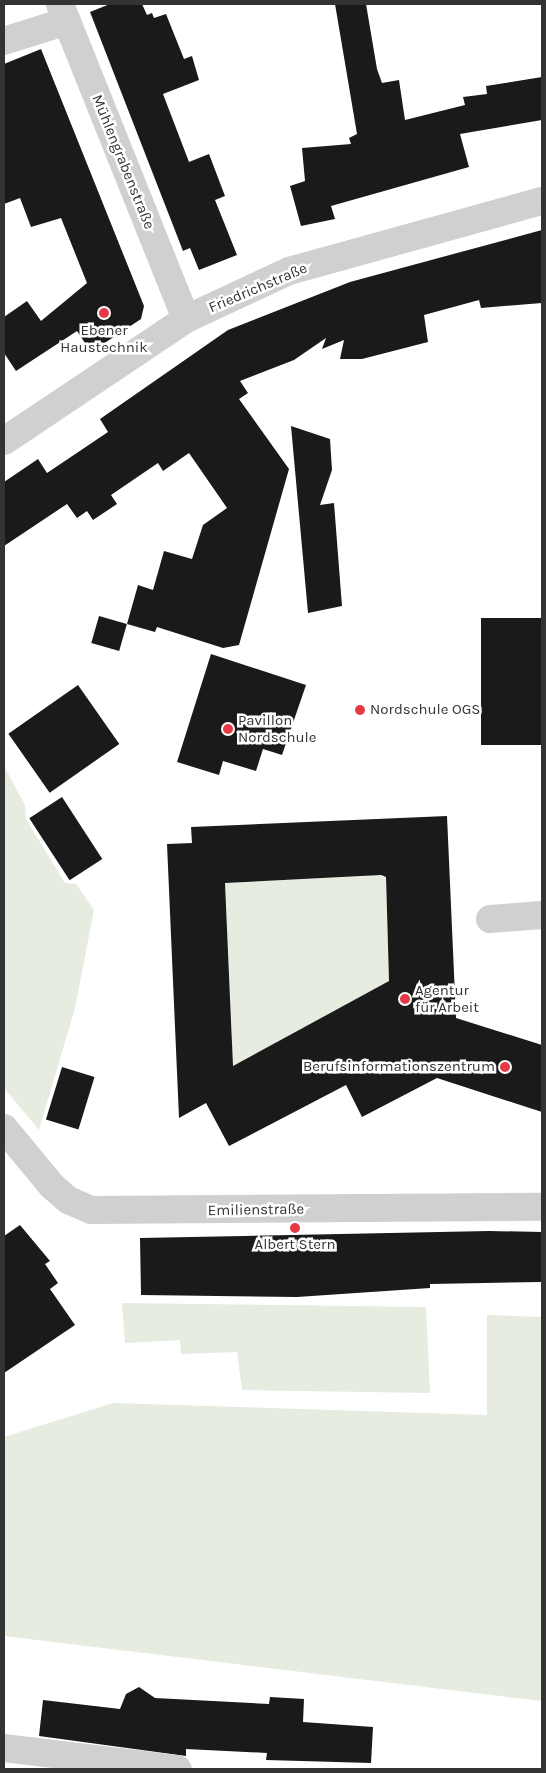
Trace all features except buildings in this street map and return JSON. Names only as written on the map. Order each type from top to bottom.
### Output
[{"type":"street","points":[[4,41],[63,12]]},
{"type":"street","name":"Mühlengrabenstraße","points":[[63,12],[186,319]]},
{"type":"street","name":"Friedrichstraße","points":[[4,441],[186,319],[289,271],[542,201]]},
{"type":"street","points":[[490,919],[542,915]]},
{"type":"street","name":"Emilienstraße","points":[[4,1128],[52,1186],[68,1200],[91,1210],[542,1207]]},
{"type":"street","points":[[4,1748],[178,1769]]},
{"type":"shaded area","points":[[4,766],[25,805],[26,819],[65,883],[76,884],[94,910],[75,1008],[39,1130],[4,1088]]},
{"type":"shaded area","points":[[380,850],[381,877],[386,877],[389,981],[224,1071],[210,1047],[232,1035],[225,883],[368,876]]},
{"type":"shaded area","points":[[122,1303],[426,1307],[430,1393],[242,1390],[237,1352],[181,1354],[180,1340],[125,1343]]},
{"type":"shaded area","points":[[487,1315],[542,1317],[542,1701],[4,1636],[4,1437],[113,1403],[487,1415]]},
{"type":"place","name":"Ebener Haustechnik","points":[[104,313]]},
{"type":"place","name":"Nordschule OGS","points":[[360,710]]},
{"type":"place","name":"Pavillon Nordschule","points":[[228,729]]},
{"type":"place","name":"Agentur für Arbeit","points":[[405,999]]},
{"type":"place","name":"Berufsinformationszentrum","points":[[505,1067]]},
{"type":"place","name":"Albert Stern","points":[[295,1228]]}]
